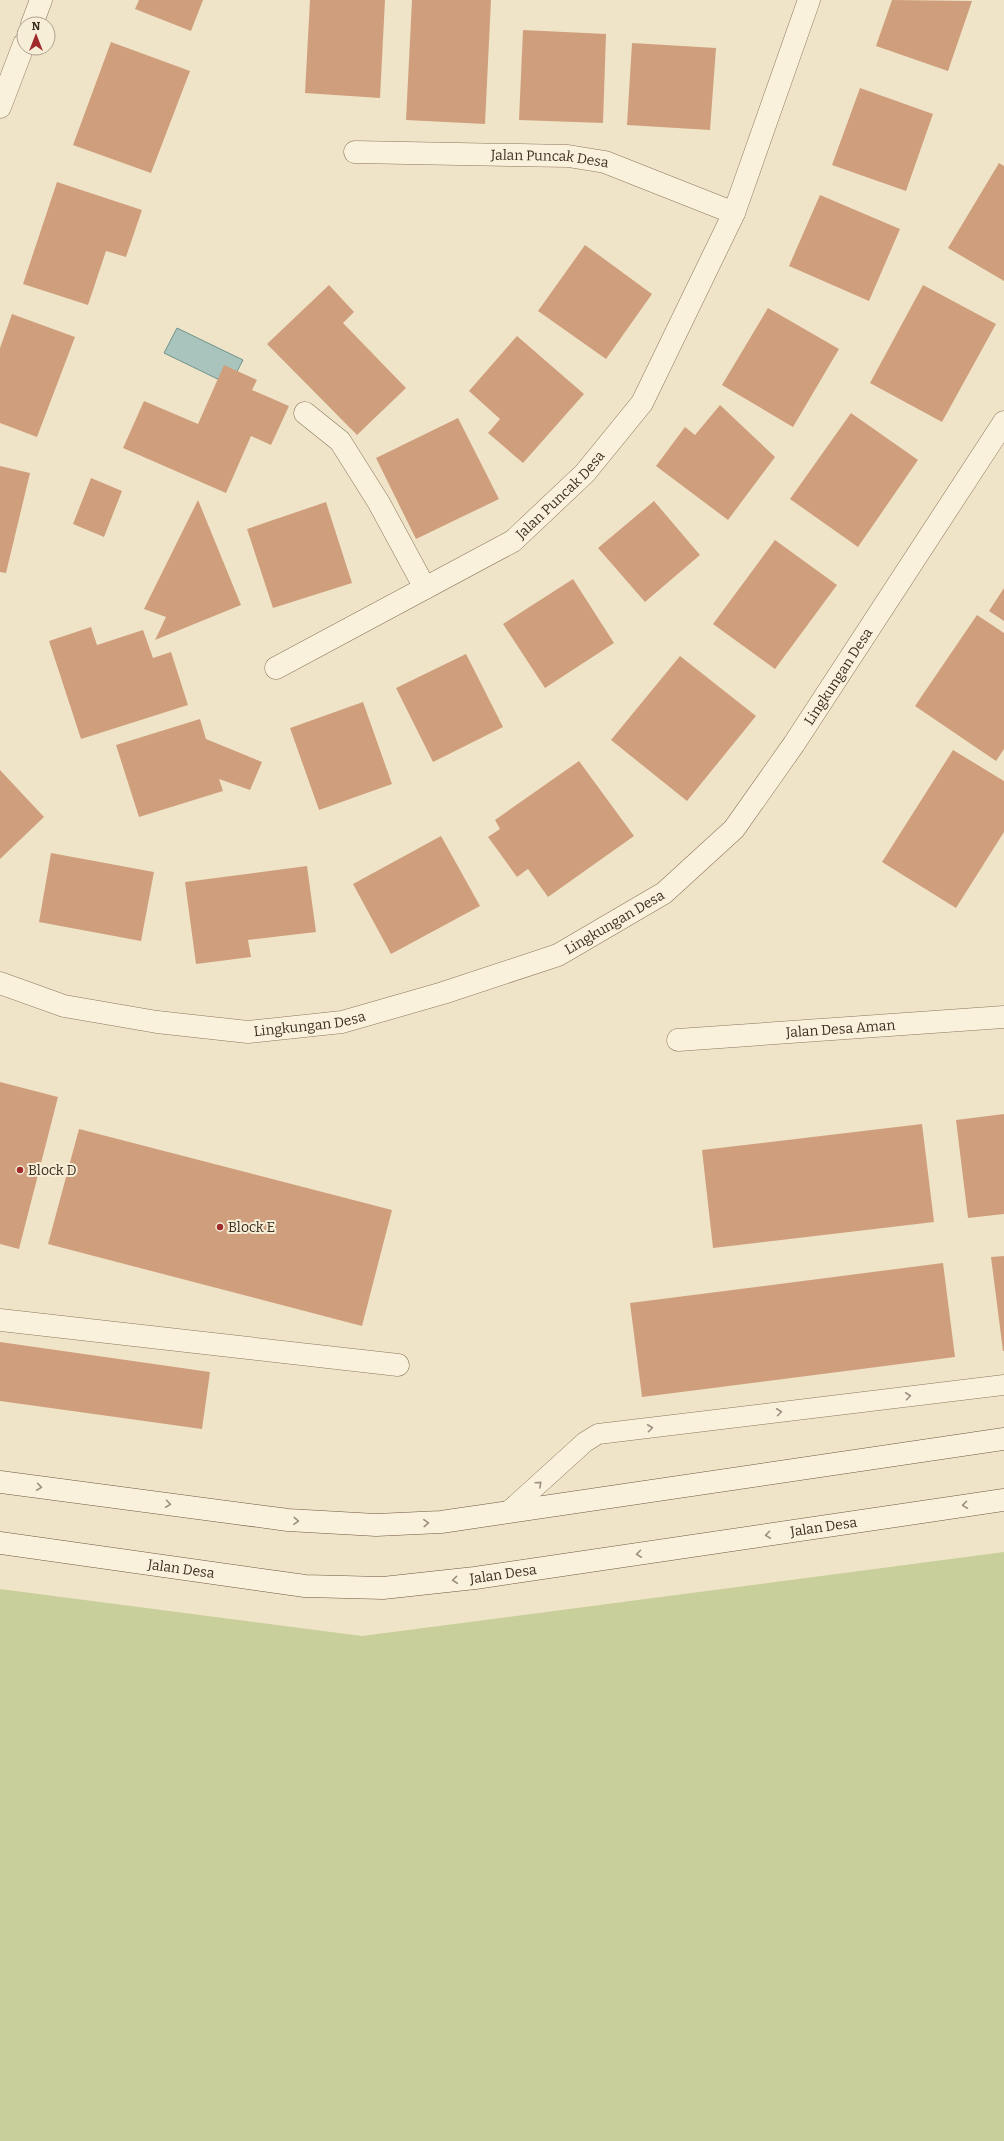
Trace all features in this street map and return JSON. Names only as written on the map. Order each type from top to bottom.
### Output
[{"type":"street","points":[[35,16],[41,0]]},
{"type":"street","name":"Jalan Puncak Desa","points":[[276,668],[513,541],[589,467],[642,403],[734,213],[808,0]]},
{"type":"street","points":[[0,106],[19,56]]},
{"type":"street","name":"Jalan Puncak Desa","points":[[355,152],[568,156],[605,162],[734,213]]},
{"type":"street","points":[[305,413],[340,441],[379,503],[425,588]]},
{"type":"street","name":"Lingkungan Desa","points":[[0,983],[64,1006],[157,1022],[248,1032],[342,1022],[442,993],[558,955],[664,893],[734,829],[794,744],[1004,422]]},
{"type":"street","name":"Jalan Desa Aman","points":[[678,1040],[1004,1017]]},
{"type":"street","points":[[0,1320],[398,1365]]},
{"type":"street","points":[[0,1482],[288,1520],[368,1525],[441,1522],[510,1510],[1004,1439]]},
{"type":"street","name":"Jalan Desa","points":[[0,1543],[305,1586],[384,1588],[475,1578],[1004,1500]]},
{"type":"lane","points":[[510,1510],[585,1442],[598,1434],[1004,1385]]},
{"type":"green space","points":[[1004,1552],[1004,2141],[0,2141],[0,1589],[362,1636]]},
{"type":"water","points":[[177,328],[243,360],[230,385],[164,353]]},
{"type":"building","points":[[139,0],[203,0],[191,31],[135,9]]},
{"type":"building","points":[[310,0],[385,0],[380,98],[305,93]]},
{"type":"building","points":[[412,0],[491,0],[485,124],[406,120]]},
{"type":"building","points":[[892,0],[972,1],[948,71],[876,46]]},
{"type":"building","points":[[523,30],[606,34],[603,123],[519,120]]},
{"type":"building","points":[[111,42],[190,71],[151,173],[73,145]]},
{"type":"building","points":[[632,43],[716,48],[710,130],[627,125]]},
{"type":"building","points":[[860,88],[933,114],[906,191],[832,165]]},
{"type":"building","points":[[999,163],[1004,166],[1004,281],[948,248]]},
{"type":"building","points":[[57,182],[142,210],[126,257],[106,251],[88,305],[23,284]]},
{"type":"building","points":[[820,195],[900,229],[869,301],[789,266]]},
{"type":"building","points":[[585,245],[652,294],[606,359],[538,311]]},
{"type":"building","points":[[329,285],[354,312],[343,323],[406,388],[357,435],[267,344]]},
{"type":"building","points":[[923,285],[996,324],[942,422],[870,383]]},
{"type":"building","points":[[768,308],[839,349],[793,427],[722,385]]},
{"type":"building","points":[[12,314],[75,337],[37,437],[0,423],[0,348]]},
{"type":"building","points":[[517,336],[584,394],[523,463],[488,433],[500,419],[469,391]]},
{"type":"building","points":[[224,365],[257,380],[252,390],[289,406],[271,445],[251,436],[226,493],[123,448],[144,401],[198,424]]},
{"type":"building","points":[[720,405],[775,457],[728,520],[656,466],[685,427],[695,435]]},
{"type":"building","points":[[851,413],[918,460],[858,547],[790,499]]},
{"type":"building","points":[[458,418],[499,499],[416,539],[376,458]]},
{"type":"building","points":[[0,466],[30,473],[6,573],[0,572]]},
{"type":"building","points":[[91,478],[122,491],[104,537],[73,524]]},
{"type":"building","points":[[198,500],[241,605],[155,640],[166,617],[144,609]]},
{"type":"building","points":[[654,501],[700,555],[645,602],[598,548]]},
{"type":"building","points":[[326,502],[352,583],[273,608],[247,529]]},
{"type":"building","points":[[775,540],[837,585],[775,669],[713,624]]},
{"type":"building","points":[[573,579],[614,643],[545,688],[503,624]]},
{"type":"building","points":[[1004,588],[1004,621],[989,611]]},
{"type":"building","points":[[977,615],[1004,633],[1004,749],[996,761],[915,706]]},
{"type":"building","points":[[91,627],[97,645],[143,630],[153,658],[171,652],[188,705],[81,739],[49,641]]},
{"type":"building","points":[[466,654],[503,727],[433,762],[396,688]]},
{"type":"building","points":[[680,656],[756,716],[687,801],[611,740]]},
{"type":"building","points":[[363,702],[392,784],[319,810],[290,728]]},
{"type":"building","points":[[200,719],[206,739],[262,762],[250,790],[219,779],[223,791],[139,817],[116,745]]},
{"type":"building","points":[[953,750],[1004,781],[1004,832],[956,908],[882,862]]},
{"type":"building","points":[[579,761],[634,836],[548,897],[528,869],[517,877],[488,837],[500,829],[495,820]]},
{"type":"building","points":[[0,770],[44,817],[0,859]]},
{"type":"building","points":[[441,836],[480,906],[391,954],[353,884]]},
{"type":"building","points":[[51,853],[154,872],[141,941],[39,922]]},
{"type":"building","points":[[307,866],[316,932],[248,940],[251,957],[196,964],[185,882]]},
{"type":"building","name":"Block D","points":[[0,1082],[58,1097],[19,1249],[0,1244]]},
{"type":"building","points":[[1004,1114],[1004,1214],[968,1218],[956,1120]]},
{"type":"building","points":[[922,1124],[934,1222],[713,1248],[702,1150]]},
{"type":"building","name":"Block E","points":[[79,1129],[392,1210],[362,1326],[48,1244]]},
{"type":"building","points":[[1004,1256],[1004,1351],[1003,1351],[991,1257]]},
{"type":"building","points":[[943,1263],[955,1357],[642,1397],[630,1303]]},
{"type":"building","points":[[0,1342],[210,1372],[202,1429],[0,1401]]},
{"type":"place","name":"Block D","points":[[20,1170]]},
{"type":"place","name":"Block E","points":[[220,1227]]}]
